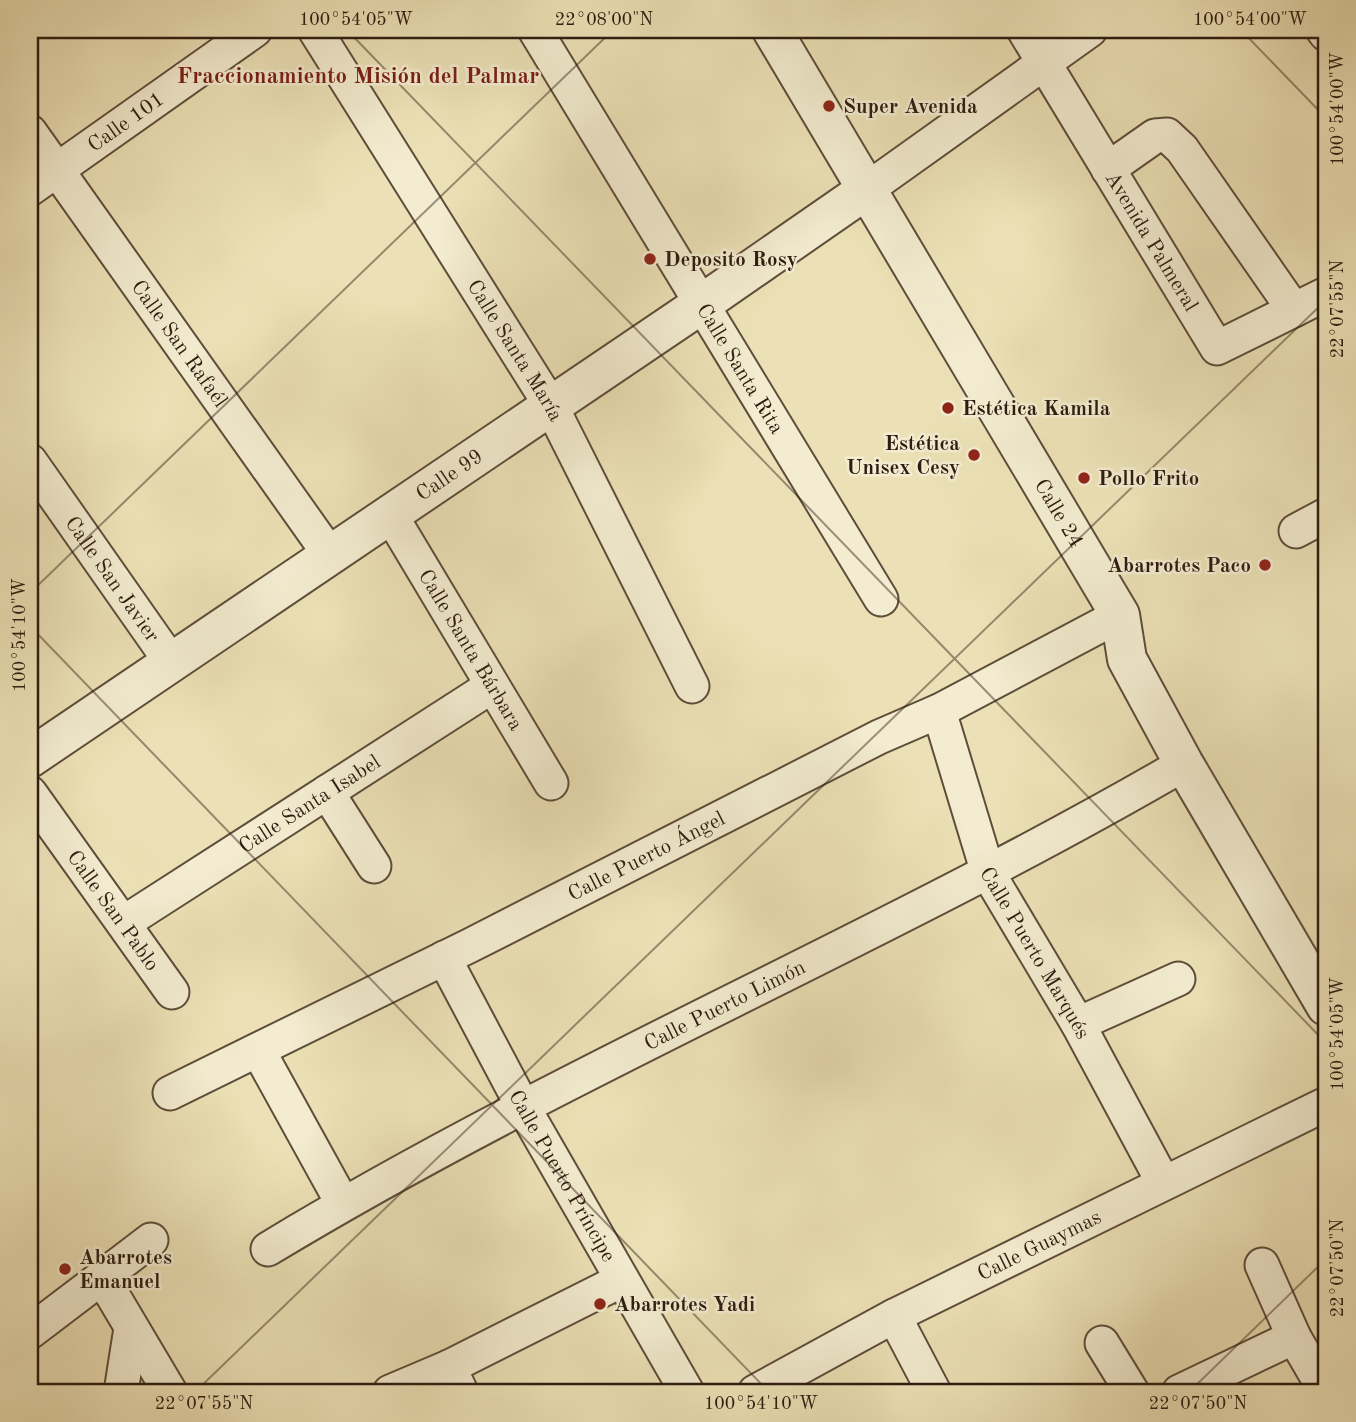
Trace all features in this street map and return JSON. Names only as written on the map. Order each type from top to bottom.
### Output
[{"type":"street","name":"Calle 101","points":[[43,180],[255,30]]},
{"type":"street","name":"Calle Santa María","points":[[315,30],[551,406],[692,686]]},
{"type":"street","name":"Calle Santa Rita","points":[[535,30],[881,599]]},
{"type":"street","name":"Calle 24","points":[[772,30],[1120,615],[1127,659],[1184,764],[1326,1006]]},
{"type":"street","name":"Avenida Palmeral","points":[[1024,30],[1217,348],[1326,294]]},
{"type":"street","points":[[866,190],[1090,30]]},
{"type":"street","points":[[1323,30],[1326,34]]},
{"type":"street","name":"Calle San Rafaél","points":[[30,132],[43,180],[330,555]]},
{"type":"street","points":[[1108,169],[1155,136],[1167,135],[1182,149],[1294,310]]},
{"type":"street","name":"Calle 99","points":[[30,758],[866,190]]},
{"type":"street","name":"Calle San Javier","points":[[30,461],[171,662]]},
{"type":"street","name":"Calle Santa Bárbara","points":[[390,514],[551,783]]},
{"type":"street","points":[[1296,531],[1326,515]]},
{"type":"street","name":"Calle Puerto Ángel","points":[[170,1093],[444,958],[879,737],[939,711],[1120,615]]},
{"type":"street","name":"Calle Santa Isabel","points":[[125,922],[492,686]]},
{"type":"street","name":"Calle Puerto Marqués","points":[[939,711],[988,873],[1078,1024],[1163,1182]]},
{"type":"street","name":"Calle Puerto Limón","points":[[268,1249],[343,1203],[523,1107],[988,873],[1184,764]]},
{"type":"street","points":[[327,792],[374,866]]},
{"type":"street","name":"Calle San Pablo","points":[[30,793],[125,922],[172,992]]},
{"type":"street","name":"Calle Puerto Príncipe","points":[[444,958],[523,1107],[687,1392]]},
{"type":"street","points":[[1078,1024],[1178,979]]},
{"type":"street","points":[[258,1050],[343,1203]]},
{"type":"street","name":"Calle Guaymas","points":[[755,1392],[894,1316],[1326,1104]]},
{"type":"street","points":[[30,1332],[151,1240]]},
{"type":"street","points":[[1262,1265],[1294,1337],[1326,1392]]},
{"type":"street","points":[[103,1279],[170,1392]]},
{"type":"street","points":[[390,1392],[455,1380],[622,1280]]},
{"type":"street","points":[[894,1316],[934,1392]]},
{"type":"street","points":[[121,1392],[131,1328]]},
{"type":"street","points":[[1179,1392],[1294,1337]]},
{"type":"street","points":[[1102,1343],[1132,1392]]},
{"type":"place","name":"Super Avenida","points":[[829,106]]},
{"type":"place","name":"Deposito Rosy","points":[[650,259]]},
{"type":"place","name":"Estética Kamila","points":[[948,408]]},
{"type":"place","name":"Estética Unisex Cesy","points":[[974,455]]},
{"type":"place","name":"Pollo Frito","points":[[1084,478]]},
{"type":"place","name":"Abarrotes Paco","points":[[1265,565]]},
{"type":"place","name":"Abarrotes Emanuel","points":[[65,1269]]},
{"type":"place","name":"Abarrotes Yadi","points":[[600,1304]]},
{"type":"district","name":"Fraccionamiento Misión del Palmar","points":[[358,75]]}]
